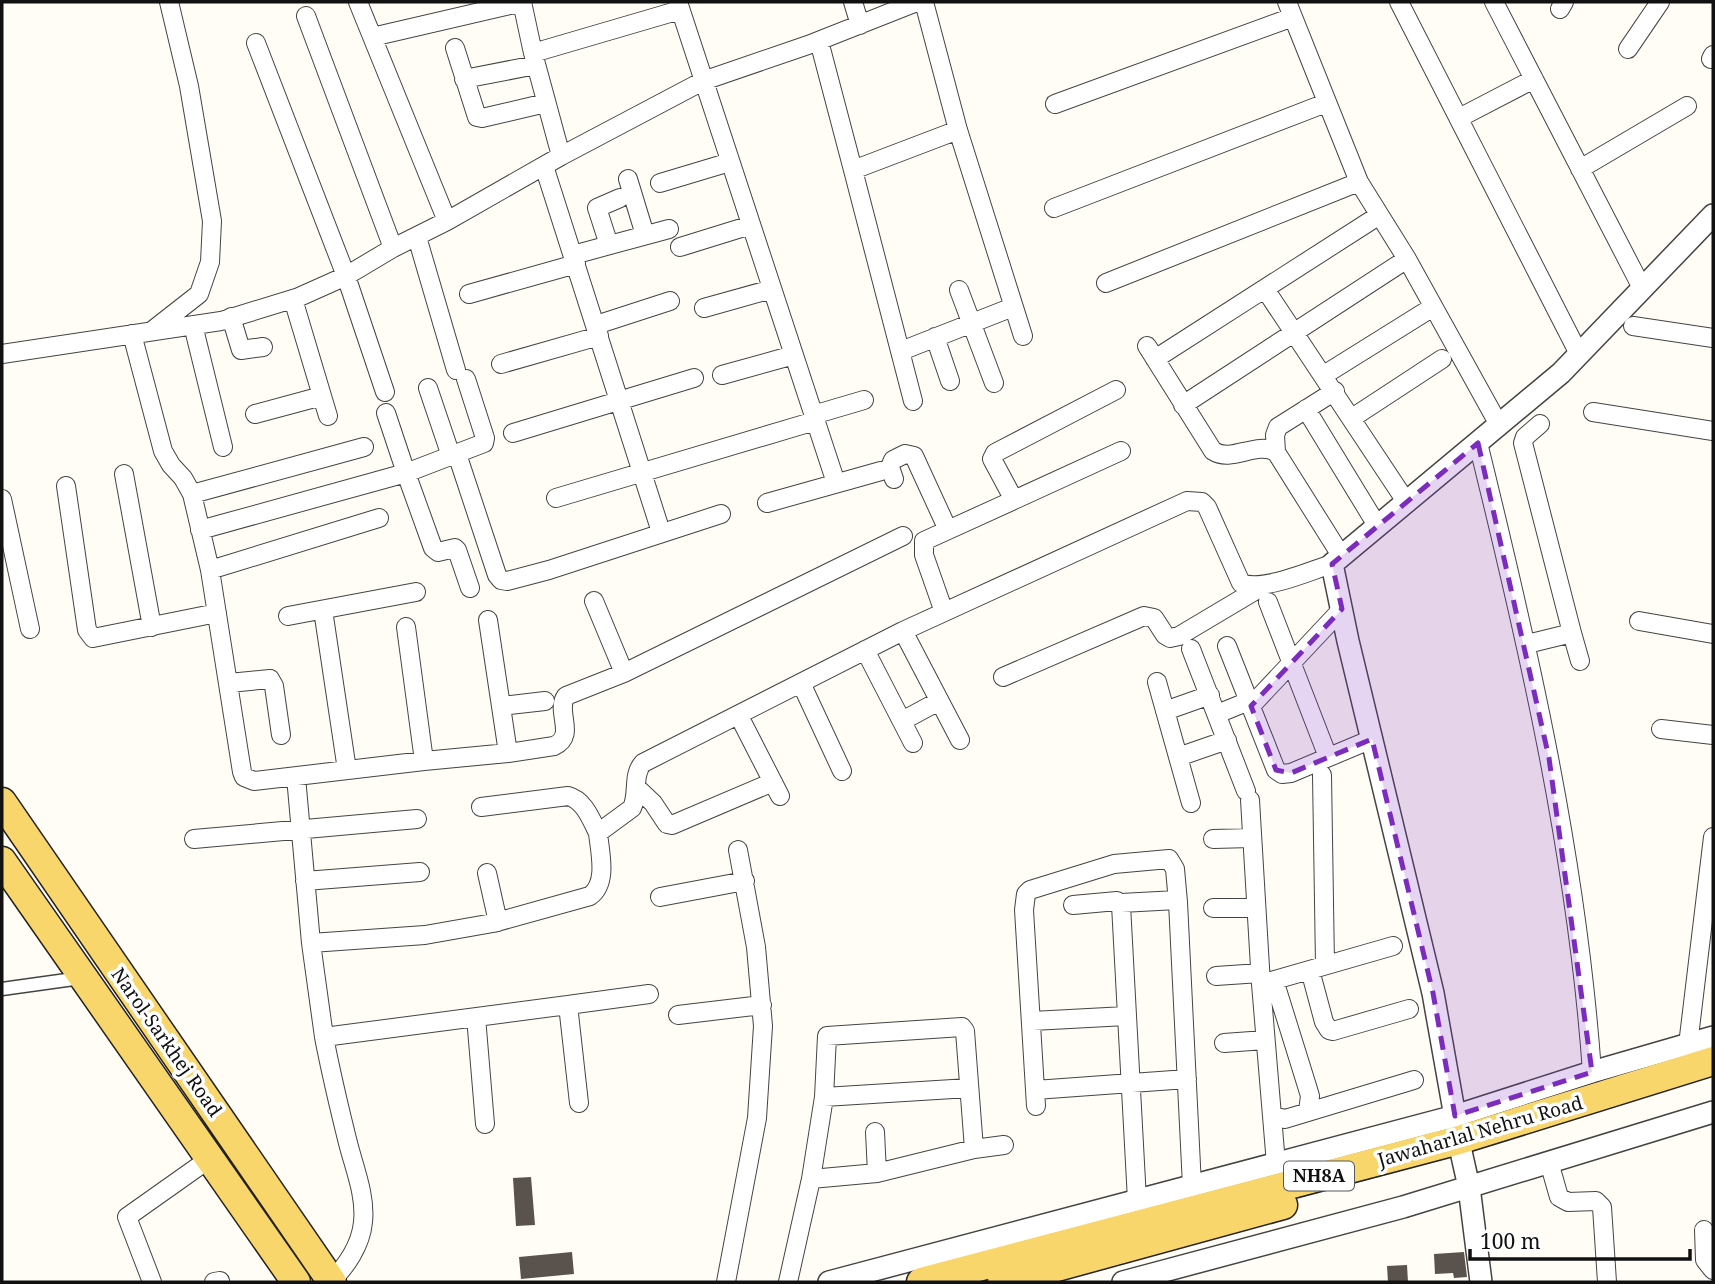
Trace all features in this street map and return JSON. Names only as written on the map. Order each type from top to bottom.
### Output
[{"type":"main road","name":"Narol-Sarkhej Road","points":[[2,802],[331,1282]]},
{"type":"main road","name":"Narol-Sarkhej Road","points":[[2,861],[296,1282]]},
{"type":"main road","points":[[86,984],[119,972]]},
{"type":"main road","name":"Jawaharlal Nehru Road","points":[[1002,1282],[1458,1138],[1713,1062]]},
{"type":"main road","name":"Jawaharlal Nehru Road","points":[[921,1282],[1458,1138],[1713,1082]]},
{"type":"street","points":[[150,332],[199,294],[210,262],[212,221],[190,86],[169,2]]},
{"type":"street","points":[[358,2],[447,221]]},
{"type":"street","points":[[372,37],[523,2],[534,59],[561,156]]},
{"type":"street","points":[[853,2],[860,25]]},
{"type":"street","points":[[2,354],[192,325],[293,299],[346,276],[561,156],[703,81],[819,41],[915,2],[1023,336]]},
{"type":"street","points":[[1399,2],[1579,354]]},
{"type":"street","points":[[1494,2],[1642,288]]},
{"type":"street","points":[[1628,49],[1660,2]]},
{"type":"street","points":[[464,79],[534,59],[679,6],[836,483]]},
{"type":"street","points":[[1055,104],[1290,9],[1359,182],[1407,259],[1499,425]]},
{"type":"street","points":[[306,16],[393,248]]},
{"type":"street","points":[[819,41],[913,401]]},
{"type":"street","points":[[256,43],[346,276],[385,392]]},
{"type":"street","points":[[455,48],[475,115],[479,118],[546,103]]},
{"type":"street","points":[[1459,118],[1534,79]]},
{"type":"street","points":[[1054,208],[1326,103]]},
{"type":"street","points":[[1580,169],[1687,106]]},
{"type":"street","points":[[853,170],[958,130]]},
{"type":"street","points":[[660,183],[730,162]]},
{"type":"street","points":[[544,166],[661,532]]},
{"type":"street","points":[[628,179],[645,235]]},
{"type":"street","points":[[1106,283],[1359,182]]},
{"type":"street","points":[[609,245],[597,208],[620,198]]},
{"type":"street","points":[[1003,677],[1144,616],[1154,618],[1170,638],[1178,636],[1337,561],[1561,373],[1713,215]]},
{"type":"street","points":[[1276,452],[1264,449],[1224,455],[1213,451],[1151,352],[1265,289],[1378,216]]},
{"type":"street","points":[[680,247],[751,225]]},
{"type":"street","points":[[469,293],[575,260],[609,245],[668,229]]},
{"type":"street","points":[[200,530],[406,473],[484,443],[416,237]]},
{"type":"street","points":[[1183,405],[1407,259]]},
{"type":"street","points":[[704,308],[772,289]]},
{"type":"street","points":[[1265,289],[1407,503]]},
{"type":"street","points":[[959,290],[994,383]]},
{"type":"street","points":[[293,299],[327,416]]},
{"type":"street","points":[[500,364],[598,330],[670,301]]},
{"type":"street","points":[[901,351],[1013,307]]},
{"type":"street","points":[[1324,375],[1433,307]]},
{"type":"street","points":[[231,317],[241,350],[263,346]]},
{"type":"street","points":[[192,325],[223,447]]},
{"type":"street","points":[[1633,326],[1713,338]]},
{"type":"street","points":[[132,334],[163,451],[171,465],[184,478],[192,494],[210,570],[244,777],[254,781],[508,753],[560,744],[565,734],[563,699],[624,673],[903,536]]},
{"type":"street","points":[[935,337],[950,381]]},
{"type":"street","points":[[722,374],[793,355]]},
{"type":"street","points":[[1352,418],[1441,359]]},
{"type":"street","points":[[513,433],[694,378]]},
{"type":"street","points":[[428,388],[501,580],[507,581],[548,570],[721,514]]},
{"type":"street","points":[[1014,500],[992,459],[995,453],[1116,390]]},
{"type":"street","points":[[1335,391],[1278,427],[1275,435],[1276,452],[1337,561],[1342,609],[1433,993],[1469,1187],[1482,1282]]},
{"type":"street","points":[[255,414],[321,396]]},
{"type":"street","points":[[556,498],[864,400]]},
{"type":"street","points":[[1306,409],[1378,527]]},
{"type":"street","points":[[1593,412],[1713,431]]},
{"type":"street","points":[[386,413],[433,548],[438,552],[455,548],[457,550],[470,588]]},
{"type":"street","points":[[1540,424],[1525,437],[1523,443],[1580,661]]},
{"type":"street","points":[[1478,443],[1527,644],[1564,845],[1588,1014],[1592,1072]]},
{"type":"street","points":[[192,494],[364,447]]},
{"type":"street","points":[[944,612],[923,547],[924,541],[1121,451]]},
{"type":"street","points":[[767,502],[836,483],[888,475],[893,460],[905,454],[914,456],[948,530]]},
{"type":"street","points":[[124,474],[152,627]]},
{"type":"street","points":[[66,486],[89,635],[99,639],[217,613]]},
{"type":"street","points":[[2,499],[30,629]]},
{"type":"street","points":[[598,833],[632,808],[638,769],[643,763],[903,631],[1187,501],[1202,502],[1207,508],[1241,583],[1267,593],[1328,757]]},
{"type":"street","points":[[210,570],[379,518]]},
{"type":"street","points":[[288,615],[416,592]]},
{"type":"street","points":[[594,601],[624,673]]},
{"type":"street","points":[[1217,714],[1250,704],[1342,609]]},
{"type":"street","points":[[323,610],[347,770]]},
{"type":"street","points":[[488,620],[508,753]]},
{"type":"street","points":[[1639,621],[1713,634]]},
{"type":"street","points":[[406,627],[424,761]]},
{"type":"street","points":[[903,631],[960,740]]},
{"type":"street","points":[[1527,644],[1572,633]]},
{"type":"street","points":[[1227,646],[1276,770],[1282,774],[1291,773],[1372,739]]},
{"type":"street","points":[[1191,649],[1248,796],[1256,908],[1265,979],[1265,1040],[1276,1164]]},
{"type":"street","points":[[865,650],[913,743]]},
{"type":"street","points":[[229,683],[270,679],[274,686],[281,735]]},
{"type":"street","points":[[1157,682],[1191,803]]},
{"type":"street","points":[[801,683],[842,771]]},
{"type":"street","points":[[1165,711],[1209,695]]},
{"type":"street","points":[[501,706],[545,701]]},
{"type":"street","points":[[901,721],[939,701]]},
{"type":"street","points":[[636,787],[653,803],[667,824],[672,825],[776,789],[739,716]]},
{"type":"street","points":[[1661,729],[1713,735]]},
{"type":"street","points":[[1178,757],[1227,740]]},
{"type":"street","points":[[1322,775],[1318,967],[1324,1022],[1329,1030],[1333,1031],[1409,1009]]},
{"type":"street","points":[[296,777],[311,943],[324,1037],[332,1082],[361,1194],[363,1221],[360,1237],[345,1266],[331,1282]]},
{"type":"street","points":[[311,943],[425,935],[498,922],[590,897],[597,891],[601,879],[598,833],[576,798],[568,796],[481,807]]},
{"type":"street","points":[[194,839],[416,819]]},
{"type":"street","points":[[1688,1045],[1713,837]]},
{"type":"street","points":[[1213,839],[1252,838]]},
{"type":"street","points":[[726,1282],[757,1118],[763,1026],[745,881],[738,850]]},
{"type":"street","points":[[1187,1079],[1130,1083],[1035,1098],[1024,909],[1026,894],[1030,890],[1114,864],[1164,858],[1169,859],[1175,869],[1187,1079],[1192,1186]]},
{"type":"street","points":[[305,881],[419,872]]},
{"type":"street","points":[[487,873],[498,922]]},
{"type":"street","points":[[660,897],[745,881]]},
{"type":"street","points":[[1073,905],[1177,900]]},
{"type":"street","points":[[1121,902],[1138,1200]]},
{"type":"street","points":[[1213,908],[1256,908]]},
{"type":"street","points":[[1216,976],[1265,979],[1394,946]]},
{"type":"street","points":[[1265,979],[1307,1086],[1310,1096],[1308,1111]]},
{"type":"street","points":[[2,989],[86,984]]},
{"type":"street","points":[[324,1037],[649,994]]},
{"type":"street","points":[[568,1005],[579,1104]]},
{"type":"street","points":[[677,1015],[762,1005]]},
{"type":"street","points":[[1032,1021],[1126,1016]]},
{"type":"street","points":[[476,1017],[485,1124]]},
{"type":"street","points":[[788,1282],[811,1178],[824,1097],[827,1036],[958,1027],[965,1031],[974,1149]]},
{"type":"street","points":[[830,1282],[1276,1164],[1458,1138],[1592,1072],[1713,1037]]},
{"type":"street","points":[[1224,1043],[1265,1040]]},
{"type":"street","points":[[1272,1116],[1285,1119],[1414,1080]]},
{"type":"street","points":[[824,1097],[969,1088]]},
{"type":"street","points":[[1123,1282],[1392,1210],[1713,1112]]},
{"type":"street","points":[[875,1132],[877,1172]]},
{"type":"street","points":[[811,1178],[877,1172],[974,1149],[1004,1145]]},
{"type":"street","points":[[152,1282],[127,1217],[209,1159]]},
{"type":"street","points":[[1549,1162],[1559,1197],[1568,1202],[1596,1201],[1602,1207],[1607,1282]]},
{"type":"street","points":[[1704,1230],[1705,1260],[1713,1270]]},
{"type":"highlighted area","points":[[1478,443],[1549,758],[1592,1072],[1455,1116],[1433,993],[1372,739],[1291,773],[1276,770],[1251,706],[1342,609],[1332,564]]},
{"type":"building","points":[[531,1177],[535,1225],[516,1226],[513,1178]]},
{"type":"building","points":[[572,1252],[574,1274],[521,1279],[519,1257]]},
{"type":"building","points":[[1464,1252],[1467,1277],[1454,1278],[1453,1273],[1435,1274],[1434,1254]]},
{"type":"building","points":[[1407,1265],[1408,1282],[1388,1282],[1387,1266]]}]
